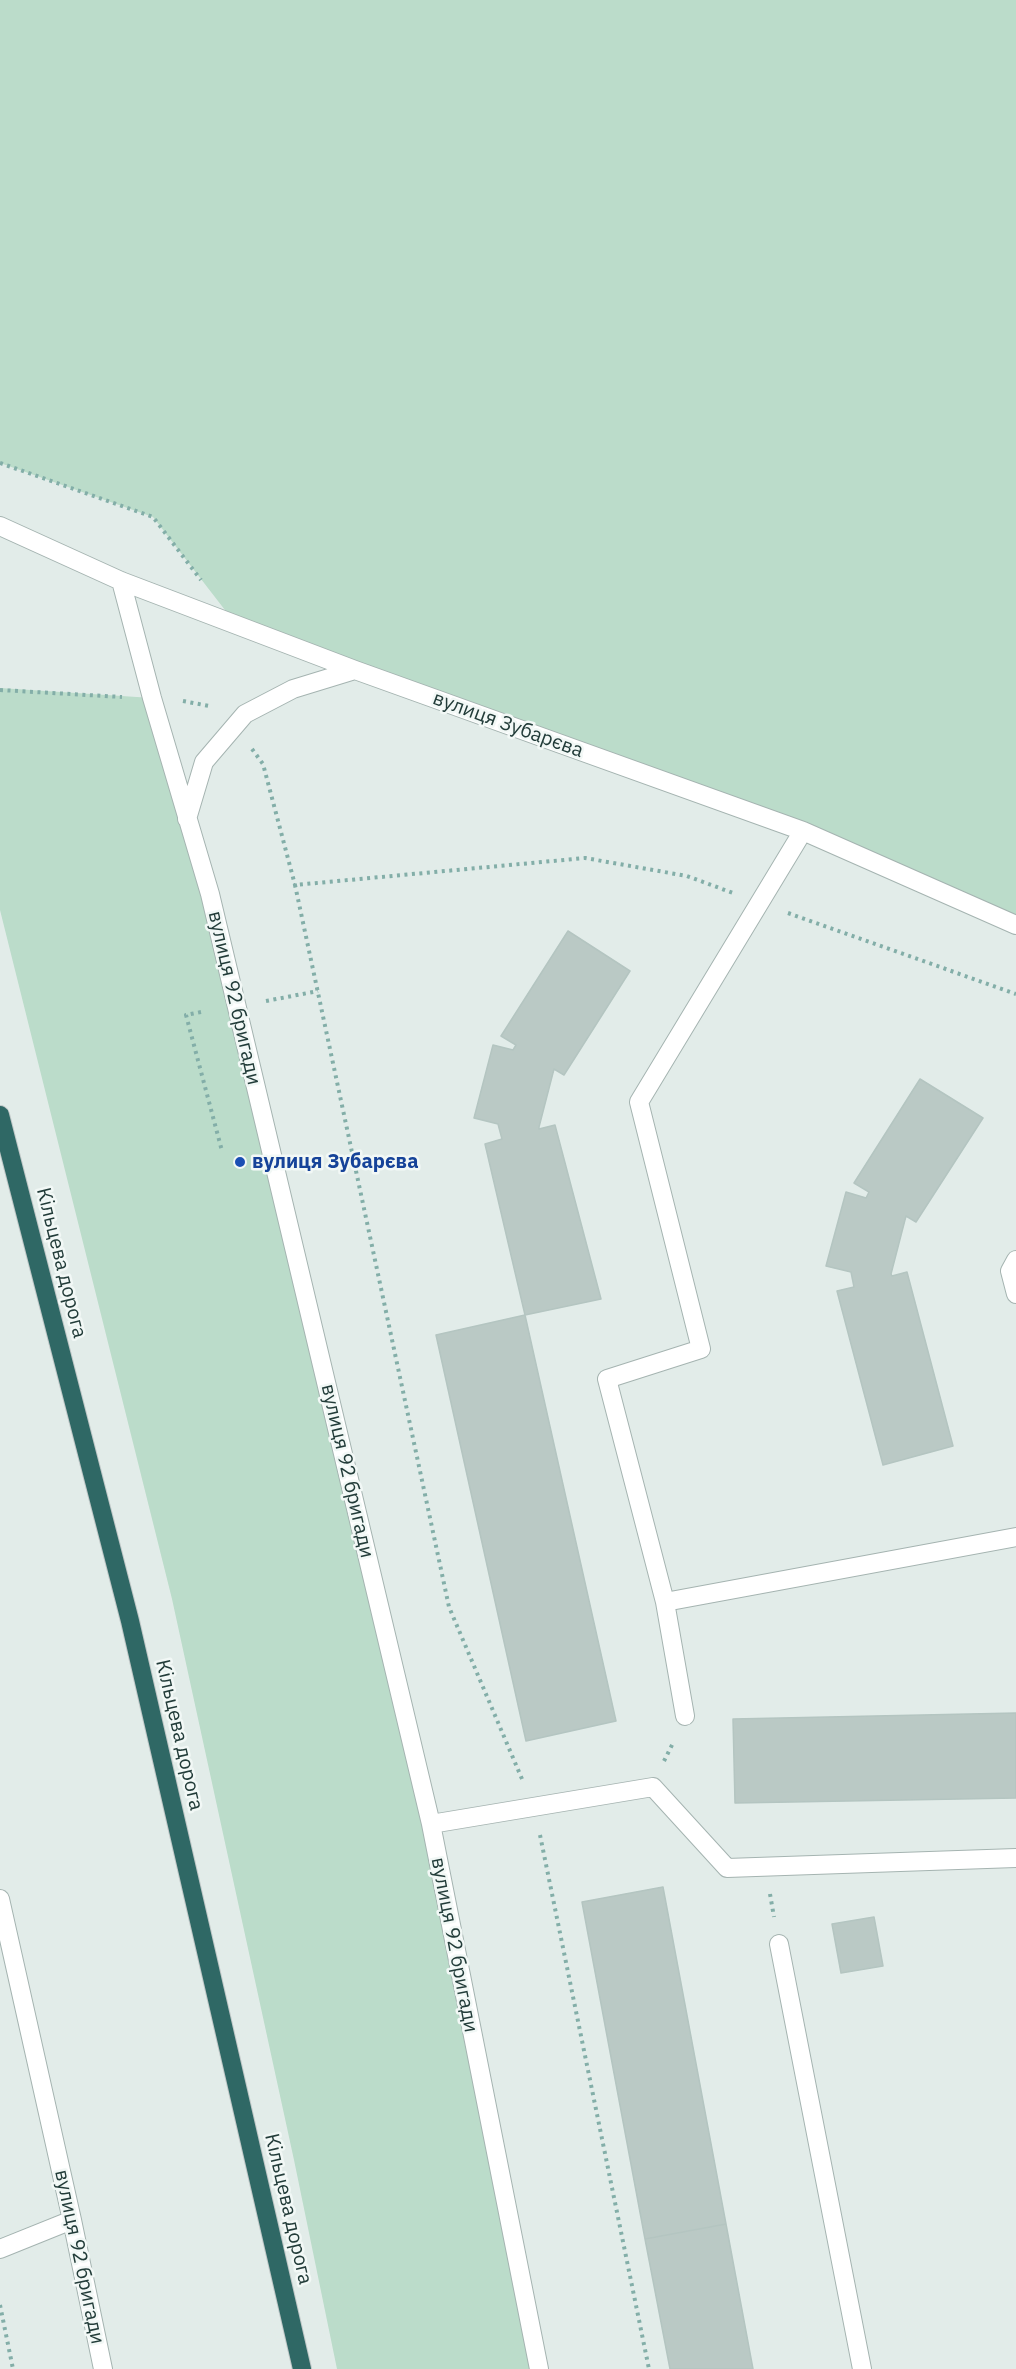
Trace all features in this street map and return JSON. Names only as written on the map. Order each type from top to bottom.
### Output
[{"type":"highway","name":"Кільцева дорога","points":[[0,1115],[130,1621],[302,2369]]},
{"type":"street","name":"вулиця Зубарєва","points":[[4,531],[121,581],[355,670],[803,831],[1016,925]]},
{"type":"street","name":"вулиця 92 бригади","points":[[121,581],[210,894],[430,1824],[538,2369]]},
{"type":"street","points":[[187,819],[204,762],[246,714],[293,688],[355,670]]},
{"type":"street","points":[[685,1716],[665,1602],[607,1379],[701,1349],[639,1102],[803,831]]},
{"type":"street","points":[[1016,1260],[1010,1271],[1016,1294]]},
{"type":"street","points":[[665,1602],[1016,1537]]},
{"type":"street","points":[[430,1824],[652,1787],[727,1868],[1016,1858]]},
{"type":"street","name":"вулиця 92 бригади","points":[[0,1899],[103,2369]]},
{"type":"street","points":[[779,1944],[862,2369]]},
{"type":"street","points":[[0,2249],[72,2220]]},
{"type":"path","points":[[0,463],[153,517],[235,623]]},
{"type":"path","points":[[0,690],[124,697]]},
{"type":"path","points":[[182,700],[209,706]]},
{"type":"path","points":[[245,743],[263,764],[295,885],[449,1607],[534,1807],[649,2369]]},
{"type":"path","points":[[295,885],[585,858],[687,876],[1016,994]]},
{"type":"path","points":[[256,1002],[318,992]]},
{"type":"path","points":[[201,1012],[186,1014],[222,1151]]},
{"type":"path","points":[[652,1787],[685,1716]]},
{"type":"path","points":[[766,1867],[779,1944]]},
{"type":"path","points":[[0,2305],[13,2369]]},
{"type":"green space","points":[[0,0],[1016,0],[1016,925],[803,831],[235,623],[153,517],[0,463]]},
{"type":"green space","points":[[0,688],[152,698],[431,1824],[539,2369],[337,2369],[172,1599],[0,910]]},
{"type":"building","points":[[568,931],[630,971],[564,1075],[554,1069],[539,1127],[539,1129],[555,1125],[601,1299],[525,1315],[485,1144],[502,1139],[498,1124],[474,1118],[493,1045],[513,1050],[516,1045],[501,1036]]},
{"type":"building","points":[[920,1079],[983,1118],[916,1222],[906,1216],[891,1274],[892,1276],[907,1272],[953,1446],[883,1465],[837,1291],[854,1287],[851,1272],[826,1266],[846,1192],[866,1198],[869,1192],[854,1183]]},
{"type":"building","points":[[525,1315],[616,1721],[526,1741],[436,1335]]},
{"type":"building","points":[[1016,1713],[1016,1798],[735,1803],[733,1719]]},
{"type":"building","points":[[663,1887],[726,2224],[645,2239],[582,1902]]},
{"type":"building","points":[[874,1917],[883,1966],[841,1973],[832,1924]]},
{"type":"building","points":[[726,2224],[753,2369],[670,2369],[645,2239]]},
{"type":"place","name":"вулиця Зубарєва","points":[[240,1162]]}]
